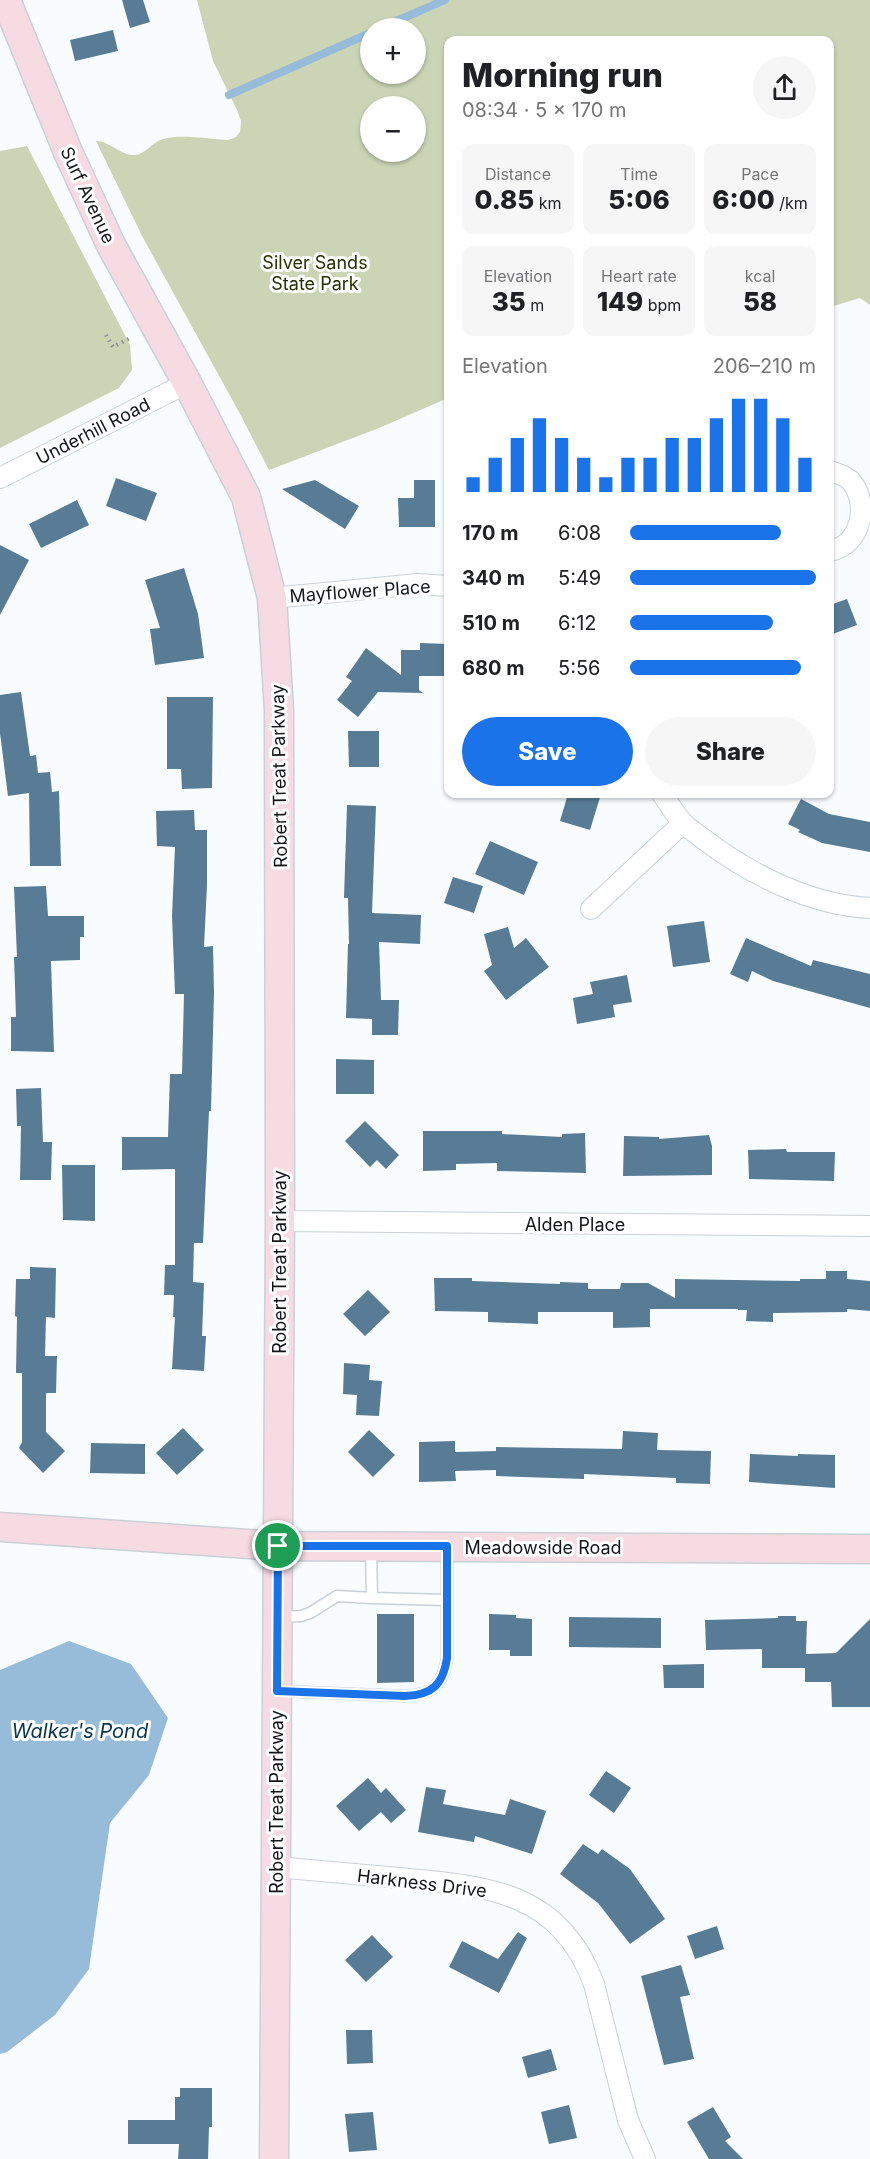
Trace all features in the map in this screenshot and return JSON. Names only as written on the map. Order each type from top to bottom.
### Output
[{"type":"street","name":"Surf Avenue","points":[[6,0],[68,152],[111,245],[187,383]]},
{"type":"street","name":"Underhill Road","points":[[0,478],[187,383]]},
{"type":"street","name":"Robert Treat Parkway","points":[[187,383],[246,497],[272,598],[279,710],[280,1221],[273,2159]]},
{"type":"street","points":[[834,473],[851,481],[858,491],[863,515],[854,538],[844,546],[834,550]]},
{"type":"street","name":"Mayflower Place","points":[[272,598],[418,584],[444,586]]},
{"type":"street","points":[[665,798],[683,823],[722,852],[781,884],[815,898],[853,907],[870,908]]},
{"type":"street","points":[[591,909],[683,823]]},
{"type":"street","name":"Alden Place","points":[[280,1221],[870,1226]]},
{"type":"street","name":"Meadowside Road","points":[[0,1527],[278,1546],[870,1549]]},
{"type":"street","name":"Harkness Drive","points":[[276,1867],[452,1883],[483,1888],[514,1897],[546,1915],[574,1942],[588,1968],[628,2120],[645,2159]]},
{"type":"lane","points":[[371,1546],[372,1598]]},
{"type":"lane","points":[[277,1691],[421,1695],[435,1688],[445,1674],[447,1658],[447,1546]]},
{"type":"lane","points":[[277,1617],[301,1616],[310,1613],[337,1596],[447,1600]]},
{"type":"path","points":[[106,335],[113,347],[135,336]]},
{"type":"green space","name":"Silver Sands State Park","points":[[197,0],[870,0],[870,305],[860,298],[834,306],[834,36],[444,36],[444,400],[379,428],[269,470],[142,236],[96,141],[135,155],[163,139],[187,137],[228,140],[236,137],[240,132],[241,121],[213,61]]},
{"type":"green space","points":[[27,146],[130,345],[132,370],[119,388],[0,448],[0,151]]},
{"type":"water","name":"Walker's Pond","points":[[69,1641],[131,1664],[168,1718],[149,1775],[110,1823],[89,1969],[55,2015],[7,2052],[0,2054],[0,1670]]},
{"type":"building","points":[[122,0],[143,0],[150,22],[130,28]]},
{"type":"building","points":[[113,30],[118,51],[75,61],[70,40]]},
{"type":"building","points":[[116,478],[157,493],[146,521],[106,506]]},
{"type":"building","points":[[315,480],[359,506],[345,529],[282,489]]},
{"type":"building","points":[[414,480],[435,480],[435,527],[399,527],[398,498],[414,498]]},
{"type":"building","points":[[77,500],[89,525],[41,548],[29,524]]},
{"type":"building","points":[[0,545],[29,560],[0,615]]},
{"type":"building","points":[[184,568],[198,614],[204,658],[155,665],[150,629],[160,628],[145,580]]},
{"type":"building","points":[[847,599],[857,625],[834,634],[834,604]]},
{"type":"building","points":[[420,643],[444,644],[444,676],[419,676],[419,690],[423,693],[378,692],[358,717],[337,700],[352,681],[346,677],[366,648],[401,675],[401,650],[420,650]]},
{"type":"building","points":[[21,692],[30,756],[36,755],[38,773],[50,772],[52,792],[59,791],[61,866],[30,866],[29,793],[8,796],[0,733],[0,695]]},
{"type":"building","points":[[167,697],[213,697],[212,788],[182,789],[181,769],[167,769]]},
{"type":"building","points":[[348,731],[379,731],[379,767],[349,767]]},
{"type":"building","points":[[567,798],[600,798],[590,830],[560,821]]},
{"type":"building","points":[[801,799],[829,814],[870,822],[870,852],[822,843],[798,832],[800,830],[788,824]]},
{"type":"building","points":[[347,805],[376,806],[372,913],[421,915],[420,944],[379,942],[381,1000],[399,1000],[398,1035],[372,1035],[372,1019],[346,1018],[349,944],[348,898],[344,898]]},
{"type":"building","points":[[194,810],[195,830],[207,830],[204,947],[213,946],[214,993],[211,1111],[209,1111],[203,1243],[194,1243],[193,1282],[204,1283],[202,1336],[206,1336],[204,1371],[172,1369],[174,1295],[164,1295],[165,1265],[175,1265],[175,1169],[122,1170],[122,1137],[168,1137],[170,1074],[182,1074],[184,994],[175,994],[172,916],[175,847],[157,846],[156,811]]},
{"type":"building","points":[[490,841],[538,862],[524,895],[475,874]]},
{"type":"building","points":[[453,877],[483,886],[474,913],[444,903]]},
{"type":"building","points":[[46,886],[48,916],[84,916],[84,937],[80,937],[80,960],[51,961],[54,1052],[11,1051],[11,1017],[16,1017],[14,957],[17,957],[14,887]]},
{"type":"building","points":[[704,921],[710,962],[673,967],[667,926]]},
{"type":"building","points":[[508,927],[514,948],[526,938],[549,967],[506,1000],[484,971],[492,965],[484,934]]},
{"type":"building","points":[[746,938],[811,966],[813,960],[870,974],[870,1008],[773,981],[752,971],[748,982],[730,974]]},
{"type":"building","points":[[627,975],[632,1002],[613,1005],[615,1017],[577,1024],[573,998],[593,994],[590,982]]},
{"type":"building","points":[[336,1059],[374,1060],[374,1094],[336,1094]]},
{"type":"building","points":[[41,1088],[43,1142],[52,1142],[51,1180],[20,1180],[21,1126],[17,1126],[16,1089]]},
{"type":"building","points":[[365,1121],[399,1155],[386,1169],[377,1160],[370,1167],[345,1141]]},
{"type":"building","points":[[423,1131],[502,1131],[502,1134],[562,1137],[562,1134],[585,1133],[586,1173],[497,1171],[497,1163],[456,1164],[456,1170],[423,1171]]},
{"type":"building","points":[[709,1135],[712,1146],[712,1175],[623,1176],[624,1136],[659,1137],[659,1139]]},
{"type":"building","points":[[786,1149],[787,1152],[835,1152],[834,1181],[749,1179],[748,1150]]},
{"type":"building","points":[[62,1165],[95,1165],[95,1221],[63,1220]]},
{"type":"building","points":[[30,1267],[56,1268],[55,1318],[46,1317],[45,1356],[57,1356],[56,1393],[46,1393],[46,1432],[65,1451],[43,1473],[19,1448],[22,1442],[22,1373],[16,1373],[16,1279],[30,1279]]},
{"type":"building","points":[[826,1271],[847,1271],[847,1279],[870,1281],[870,1311],[847,1309],[847,1312],[773,1313],[773,1322],[746,1321],[747,1310],[738,1309],[650,1309],[650,1327],[613,1328],[613,1312],[538,1312],[538,1324],[488,1322],[488,1312],[435,1311],[434,1278],[472,1278],[472,1281],[560,1284],[560,1282],[588,1283],[588,1289],[620,1289],[621,1283],[648,1283],[675,1298],[675,1279],[800,1281],[800,1279],[826,1279]]},
{"type":"building","points":[[368,1290],[390,1312],[365,1336],[343,1314]]},
{"type":"building","points":[[344,1363],[370,1365],[369,1380],[382,1381],[379,1416],[356,1415],[357,1395],[343,1394]]},
{"type":"building","points":[[183,1428],[204,1450],[177,1475],[156,1453]]},
{"type":"building","points":[[369,1430],[395,1455],[373,1477],[348,1452]]},
{"type":"building","points":[[623,1431],[658,1433],[657,1450],[711,1451],[710,1484],[676,1483],[676,1478],[584,1474],[584,1479],[496,1476],[496,1470],[455,1471],[456,1481],[419,1482],[419,1442],[455,1441],[455,1452],[496,1451],[496,1447],[622,1449]]},
{"type":"building","points":[[91,1443],[145,1444],[145,1474],[90,1473]]},
{"type":"building","points":[[750,1454],[835,1455],[835,1488],[749,1482]]},
{"type":"building","points":[[377,1614],[414,1614],[414,1682],[377,1683]]},
{"type":"building","points":[[489,1614],[516,1615],[516,1618],[532,1619],[532,1656],[510,1656],[510,1650],[489,1650]]},
{"type":"building","points":[[778,1616],[796,1616],[796,1621],[807,1621],[806,1654],[836,1653],[870,1619],[870,1707],[832,1707],[831,1682],[805,1682],[805,1668],[762,1668],[762,1649],[706,1650],[705,1620],[778,1618]]},
{"type":"building","points":[[569,1617],[661,1618],[661,1648],[569,1647]]},
{"type":"building","points":[[704,1664],[704,1688],[664,1688],[663,1665]]},
{"type":"building","points":[[606,1771],[631,1788],[614,1813],[589,1795]]},
{"type":"building","points":[[368,1778],[381,1793],[386,1788],[406,1810],[391,1823],[381,1812],[359,1831],[336,1806]]},
{"type":"building","points":[[426,1787],[446,1790],[443,1804],[505,1815],[510,1799],[546,1811],[532,1854],[475,1836],[474,1842],[418,1832]]},
{"type":"building","points":[[583,1844],[598,1854],[602,1849],[630,1869],[665,1919],[630,1944],[598,1903],[560,1874]]},
{"type":"building","points":[[717,1926],[724,1949],[695,1959],[687,1936]]},
{"type":"building","points":[[518,1932],[527,1938],[499,1993],[449,1967],[462,1941],[498,1959]]},
{"type":"building","points":[[372,1935],[393,1957],[366,1982],[345,1960]]},
{"type":"building","points":[[681,1965],[690,1995],[680,1997],[694,2059],[664,2065],[641,1976]]},
{"type":"building","points":[[346,2030],[372,2030],[373,2063],[347,2064]]},
{"type":"building","points":[[551,2049],[557,2070],[528,2078],[522,2057]]},
{"type":"building","points":[[180,2088],[212,2088],[212,2127],[209,2127],[208,2159],[178,2159],[179,2144],[128,2144],[128,2120],[175,2120],[175,2097],[180,2097]]},
{"type":"building","points":[[569,2105],[577,2138],[549,2144],[541,2112]]},
{"type":"building","points":[[713,2107],[731,2137],[725,2141],[743,2159],[709,2159],[687,2122]]},
{"type":"building","points":[[373,2112],[377,2150],[349,2152],[345,2114]]},
{"type":"waterway","points":[[403,18],[445,0]]},
{"type":"waterway","points":[[229,95],[360,37]]},
{"type":"route","points":[[278,1546],[447,1546],[447,1658],[445,1674],[435,1688],[421,1695],[405,1696],[277,1691],[278,1546]]}]
